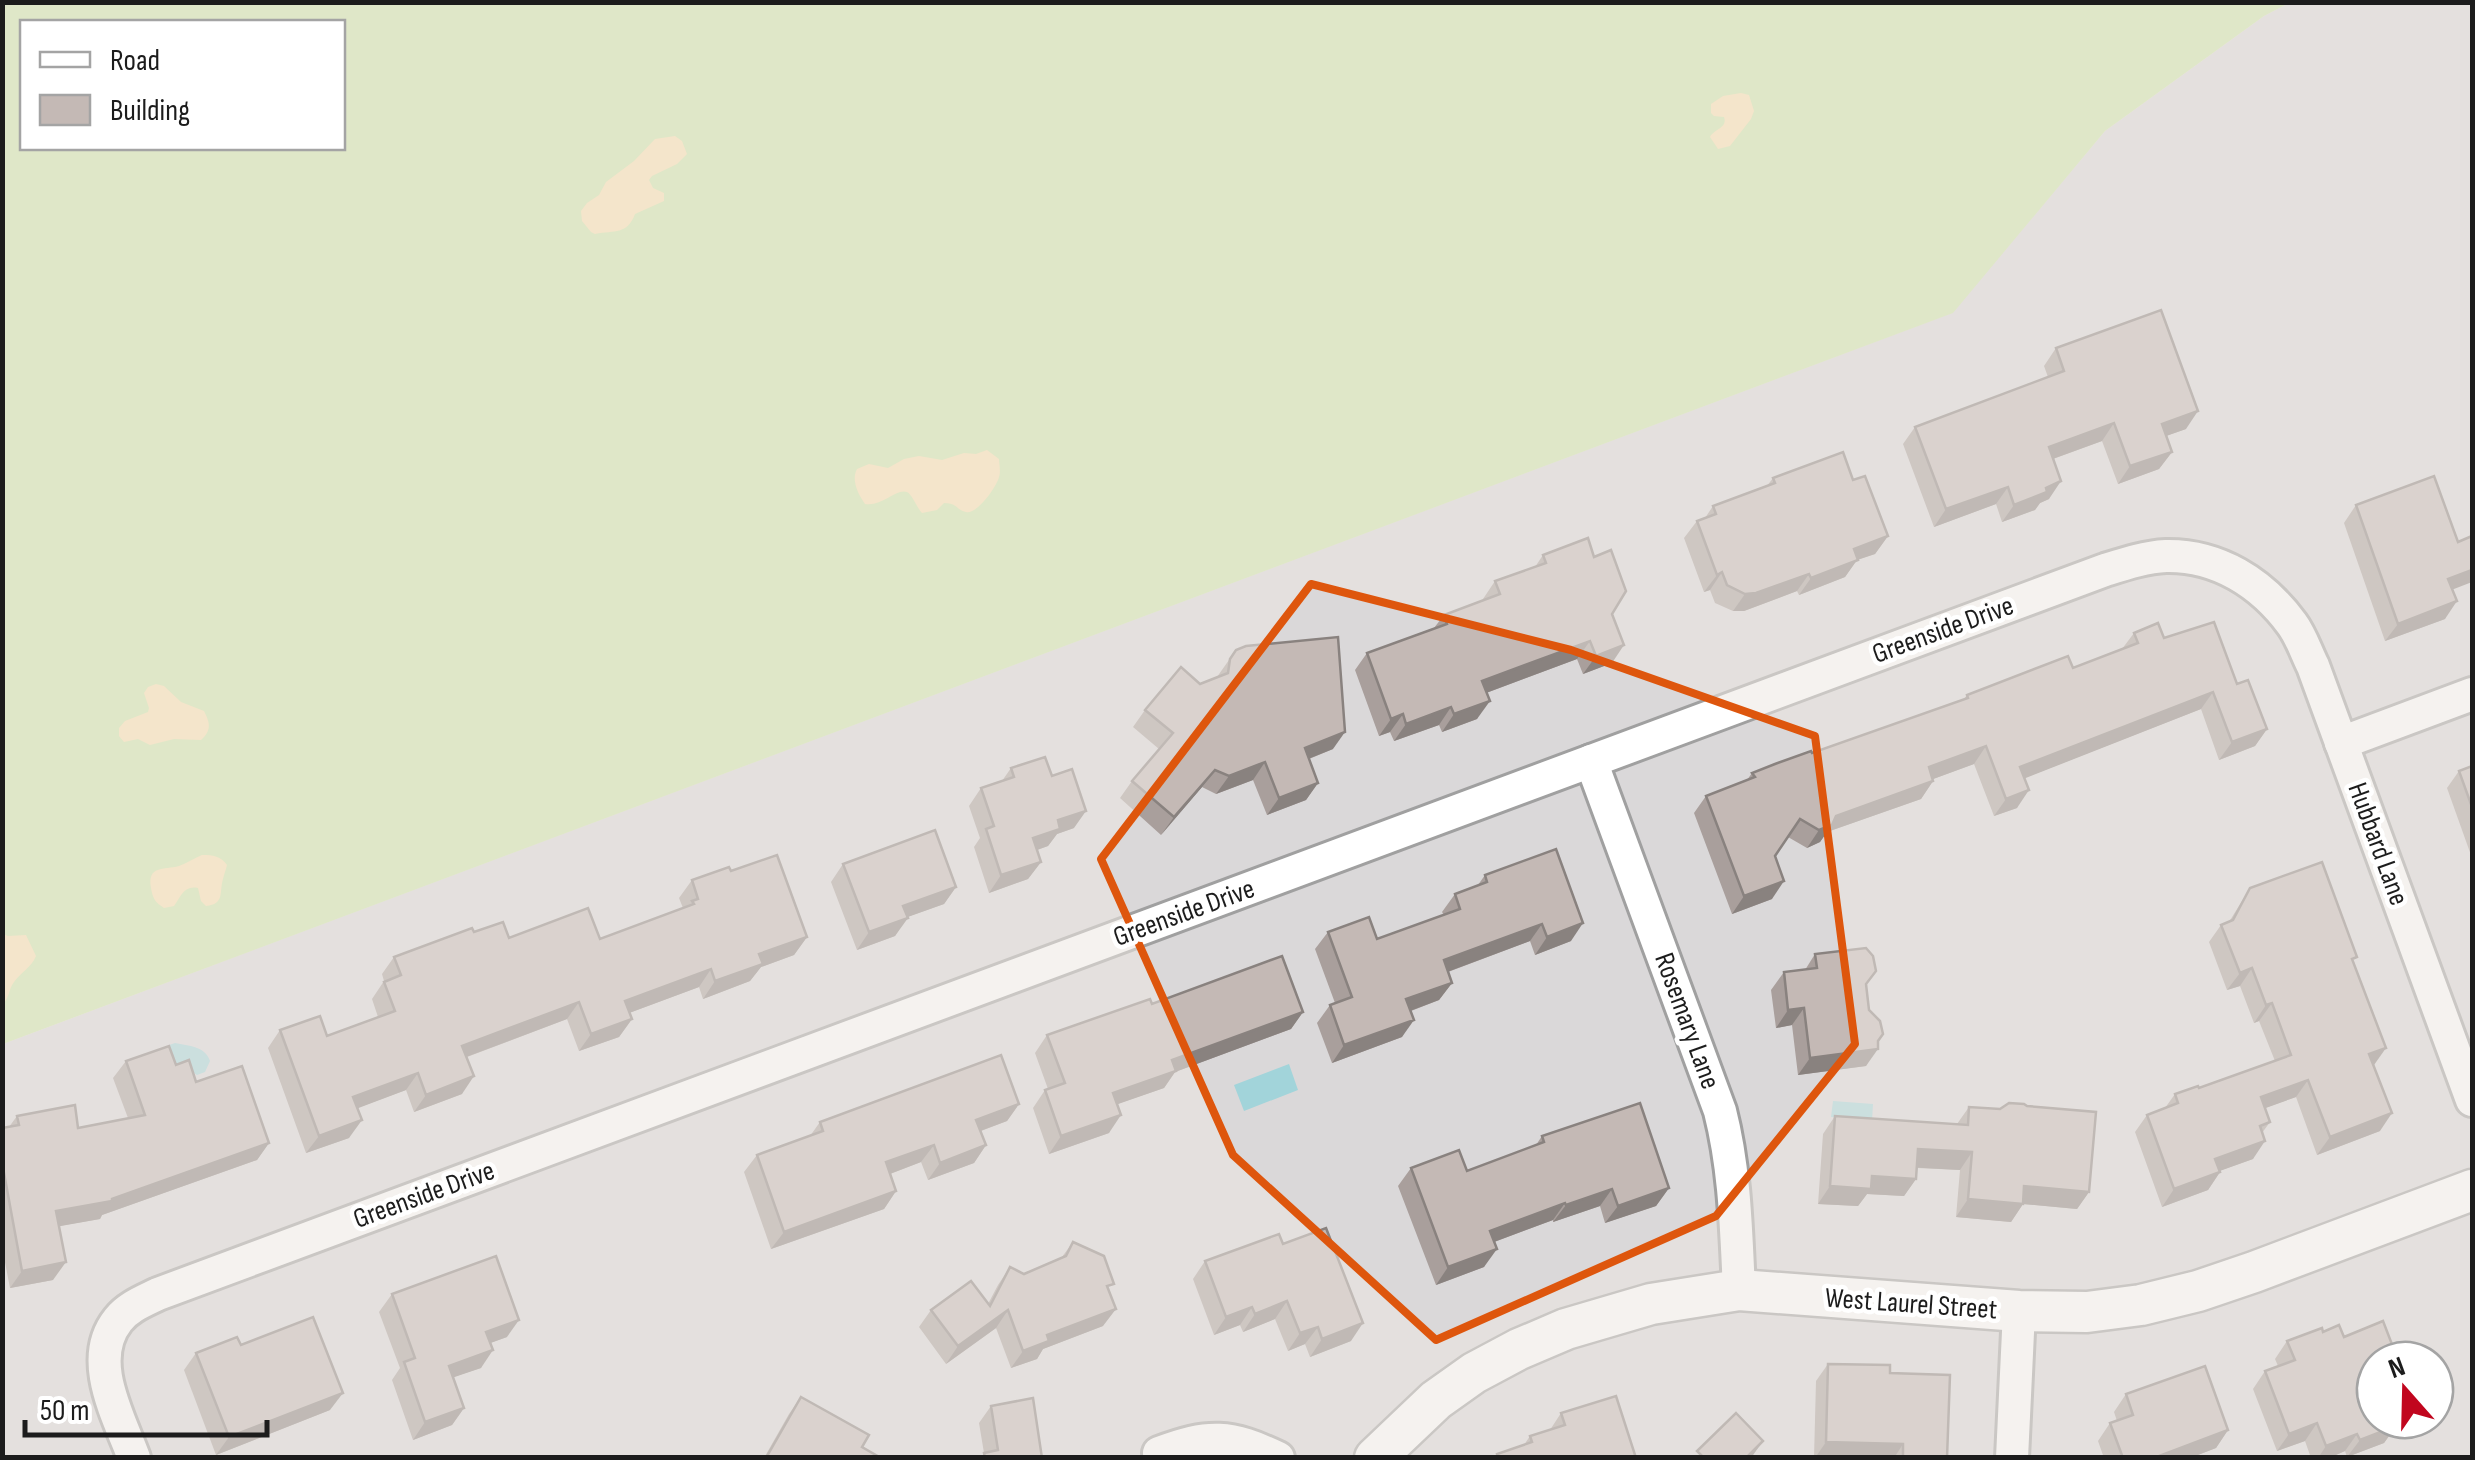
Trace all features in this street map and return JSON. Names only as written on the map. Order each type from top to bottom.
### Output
[{"type":"street","name":"Greenside Drive","points":[[134,1458],[109,1390],[104,1357],[118,1319],[136,1304],[158,1294],[2134,561],[2164,556],[2218,565],[2245,577],[2269,596]]},
{"type":"street","name":"Hubbard Lane","points":[[2269,596],[2294,626],[2313,666],[2472,1100]]},
{"type":"street","points":[[2341,743],[2472,694]]},
{"type":"street","name":"Rosemary Lane","points":[[1591,761],[1720,1110],[1730,1148],[1739,1290]]},
{"type":"street","name":"West Laurel Street","points":[[1375,1458],[1436,1400],[1474,1373],[1519,1349],[1608,1316],[1739,1290],[2019,1311],[2087,1312],[2141,1305],[2198,1291],[2472,1190]]},
{"type":"street","points":[[2012,1458],[2019,1311]]},
{"type":"street","points":[[1159,1452],[1190,1441],[1220,1438],[1255,1446],[1278,1458]]},
{"type":"highlighted area","points":[[1311,584],[1571,650],[1815,736],[1855,1044],[1716,1216],[1436,1340],[1233,1155],[1101,859]]},
{"type":"shaded area","points":[[2289,3],[2472,3],[2472,1457],[3,1458],[3,1044],[1952,313],[2105,131],[2264,16]]},
{"type":"green space","points":[[3,3],[2289,3],[2264,16],[2105,131],[1953,313],[3,1044]]},
{"type":"sand","points":[[1749,95],[1754,111],[1751,119],[1730,146],[1718,149],[1710,137],[1725,121],[1711,113],[1711,104],[1723,96]]},
{"type":"sand","points":[[675,136],[682,141],[687,154],[649,180],[653,188],[664,193],[664,201],[635,214],[624,229],[591,232],[582,221],[581,211],[587,203],[655,139]]},
{"type":"sand","points":[[987,450],[999,459],[1000,475],[986,499],[970,512],[944,503],[937,510],[922,513],[909,493],[903,491],[865,504],[856,487],[857,469],[869,464],[888,468],[919,456],[942,460]]},
{"type":"sand","points":[[156,684],[164,686],[181,702],[204,711],[209,726],[201,740],[174,739],[150,745],[138,739],[124,742],[119,736],[125,721],[148,712],[144,693]]},
{"type":"sand","points":[[202,855],[216,857],[227,865],[219,900],[206,906],[198,888],[189,888],[174,906],[164,908],[158,904],[150,881],[154,872]]},
{"type":"sand","points":[[3,934],[26,935],[36,956],[14,982],[3,1004]]},
{"type":"water","points":[[175,1043],[204,1052],[210,1061],[205,1072],[197,1075],[170,1064],[164,1052]]},
{"type":"water","points":[[1289,1064],[1298,1090],[1244,1111],[1234,1085]]},
{"type":"water","points":[[1833,1101],[1873,1104],[1872,1121],[1831,1117]]},
{"type":"building","points":[[2161,310],[2198,411],[2162,424],[2172,452],[2130,466],[2114,423],[2049,447],[2061,481],[2046,488],[2047,492],[2014,505],[2008,487],[1946,509],[1915,427],[2064,371],[2056,348]]},
{"type":"building","points":[[1843,452],[1853,480],[1865,476],[1888,536],[1854,549],[1858,560],[1811,578],[1809,574],[1745,594],[1727,585],[1722,572],[1717,575],[1697,521],[1716,514],[1713,506]]},
{"type":"building","points":[[2434,476],[2458,542],[2472,536],[2472,570],[2448,579],[2457,601],[2398,624],[2356,505]]},
{"type":"building","points":[[1588,538],[1594,557],[1611,550],[1626,591],[1612,614],[1624,645],[1596,656],[1590,641],[1482,681],[1490,701],[1454,714],[1451,707],[1406,724],[1403,714],[1391,719],[1367,653],[1447,624],[1444,615],[1500,594],[1495,581],[1546,563],[1543,555]]},
{"type":"building","points":[[2214,622],[2237,684],[2248,680],[2267,729],[2232,742],[2213,692],[2020,767],[2029,790],[2006,799],[1986,746],[1929,767],[1933,781],[1836,816],[1832,825],[1819,830],[1800,819],[1775,856],[1784,881],[1744,896],[1706,796],[1755,777],[1752,773],[1775,764],[1968,698],[1967,695],[2068,656],[2073,668],[2138,643],[2134,633],[2158,623],[2164,638]]},
{"type":"building","points":[[1338,637],[1345,732],[1305,748],[1318,783],[1279,798],[1265,762],[1229,776],[1215,770],[1174,817],[1132,781],[1173,733],[1145,710],[1181,667],[1200,684],[1228,673],[1236,650],[1246,646]]},
{"type":"building","points":[[1045,757],[1052,776],[1072,769],[1086,811],[1058,820],[1060,829],[1033,838],[1041,862],[1001,875],[986,829],[994,826],[981,788],[1014,777],[1011,768]]},
{"type":"building","points":[[2472,766],[2472,807],[2459,771]]},
{"type":"building","points":[[935,830],[956,887],[903,906],[908,918],[869,932],[843,864]]},
{"type":"building","points":[[1556,849],[1583,923],[1547,937],[1542,924],[1444,960],[1452,983],[1406,999],[1414,1020],[1344,1045],[1330,1005],[1352,997],[1328,932],[1369,917],[1377,939],[1460,909],[1455,894],[1487,882],[1485,875]]},
{"type":"building","points":[[777,855],[807,937],[759,954],[763,964],[715,981],[711,969],[625,1001],[632,1019],[591,1034],[579,1002],[462,1046],[474,1076],[426,1095],[418,1073],[353,1097],[362,1120],[319,1136],[280,1030],[320,1016],[327,1036],[395,1011],[384,982],[401,975],[394,957],[472,928],[474,932],[503,922],[509,938],[588,908],[600,939],[694,904],[692,901],[698,899],[692,880]]},
{"type":"building","points":[[2322,862],[2357,957],[2352,959],[2386,1048],[2369,1054],[2392,1113],[2330,1137],[2308,1080],[2261,1097],[2270,1122],[2260,1126],[2265,1141],[2215,1159],[2220,1172],[2174,1189],[2147,1115],[2178,1103],[2175,1094],[2291,1055],[2272,1003],[2266,1005],[2252,968],[2240,973],[2221,925],[2233,920],[2250,888]]},
{"type":"building","points":[[1866,948],[1873,956],[1876,971],[1866,984],[1869,1010],[1880,1021],[1883,1034],[1878,1049],[1810,1058],[1804,1008],[1788,1010],[1784,972],[1817,968],[1815,954]]},
{"type":"building","points":[[1282,956],[1303,1012],[1172,1060],[1176,1071],[1113,1093],[1121,1115],[1061,1136],[1045,1090],[1065,1083],[1047,1035],[1150,999],[1152,1004]]},
{"type":"building","points":[[169,1046],[176,1065],[189,1060],[196,1082],[242,1066],[269,1143],[112,1201],[56,1211],[66,1262],[22,1271],[2,1162],[2,1128],[19,1125],[17,1116],[75,1105],[78,1128],[145,1115],[126,1061]]},
{"type":"building","points":[[1001,1055],[1019,1104],[976,1120],[986,1145],[940,1163],[934,1145],[886,1162],[896,1191],[784,1232],[757,1155],[823,1131],[820,1122]]},
{"type":"building","points":[[1640,1103],[1669,1188],[1618,1206],[1612,1189],[1565,1203],[1490,1231],[1497,1249],[1448,1267],[1411,1168],[1459,1150],[1467,1171],[1544,1142],[1542,1136]]},
{"type":"building","points":[[2009,1103],[2096,1112],[2089,1192],[2024,1186],[2023,1204],[1968,1199],[1972,1152],[1918,1149],[1916,1179],[1872,1176],[1871,1189],[1830,1186],[1835,1116],[1968,1125],[1969,1107],[2000,1109]]},
{"type":"building","points":[[1326,1228],[1363,1323],[1322,1339],[1318,1327],[1300,1333],[1287,1301],[1255,1314],[1252,1307],[1226,1317],[1205,1261],[1279,1234],[1283,1244]]},
{"type":"building","points":[[1073,1242],[1104,1256],[1114,1284],[1107,1286],[1116,1309],[1047,1335],[1049,1341],[1023,1351],[1008,1310],[958,1346],[931,1310],[971,1281],[990,1306],[1010,1267],[1024,1274],[1066,1256]]},
{"type":"building","points":[[496,1256],[519,1320],[486,1332],[493,1350],[449,1366],[464,1408],[425,1422],[404,1362],[415,1358],[392,1294]]},
{"type":"building","points":[[313,1317],[343,1393],[229,1437],[196,1353],[237,1337],[241,1345]]},
{"type":"building","points":[[2383,1321],[2390,1340],[2355,1340],[2355,1435],[2326,1446],[2317,1423],[2289,1434],[2265,1371],[2295,1360],[2287,1341],[2339,1325],[2344,1337]]},
{"type":"building","points":[[1828,1364],[1890,1365],[1890,1373],[1950,1375],[1947,1458],[1903,1458],[1903,1444],[1826,1442]]},
{"type":"building","points":[[2205,1366],[2228,1430],[2154,1458],[2123,1458],[2110,1423],[2133,1415],[2126,1394]]},
{"type":"building","points":[[1616,1396],[1636,1458],[1498,1458],[1497,1454],[1532,1442],[1530,1436],[1565,1425],[1561,1413]]},
{"type":"building","points":[[801,1397],[869,1435],[862,1447],[881,1458],[766,1458]]},
{"type":"building","points":[[1033,1398],[1042,1458],[985,1458],[984,1453],[998,1450],[991,1406]]},
{"type":"building","points":[[1736,1413],[1763,1441],[1746,1458],[1704,1458],[1697,1451]]}]
